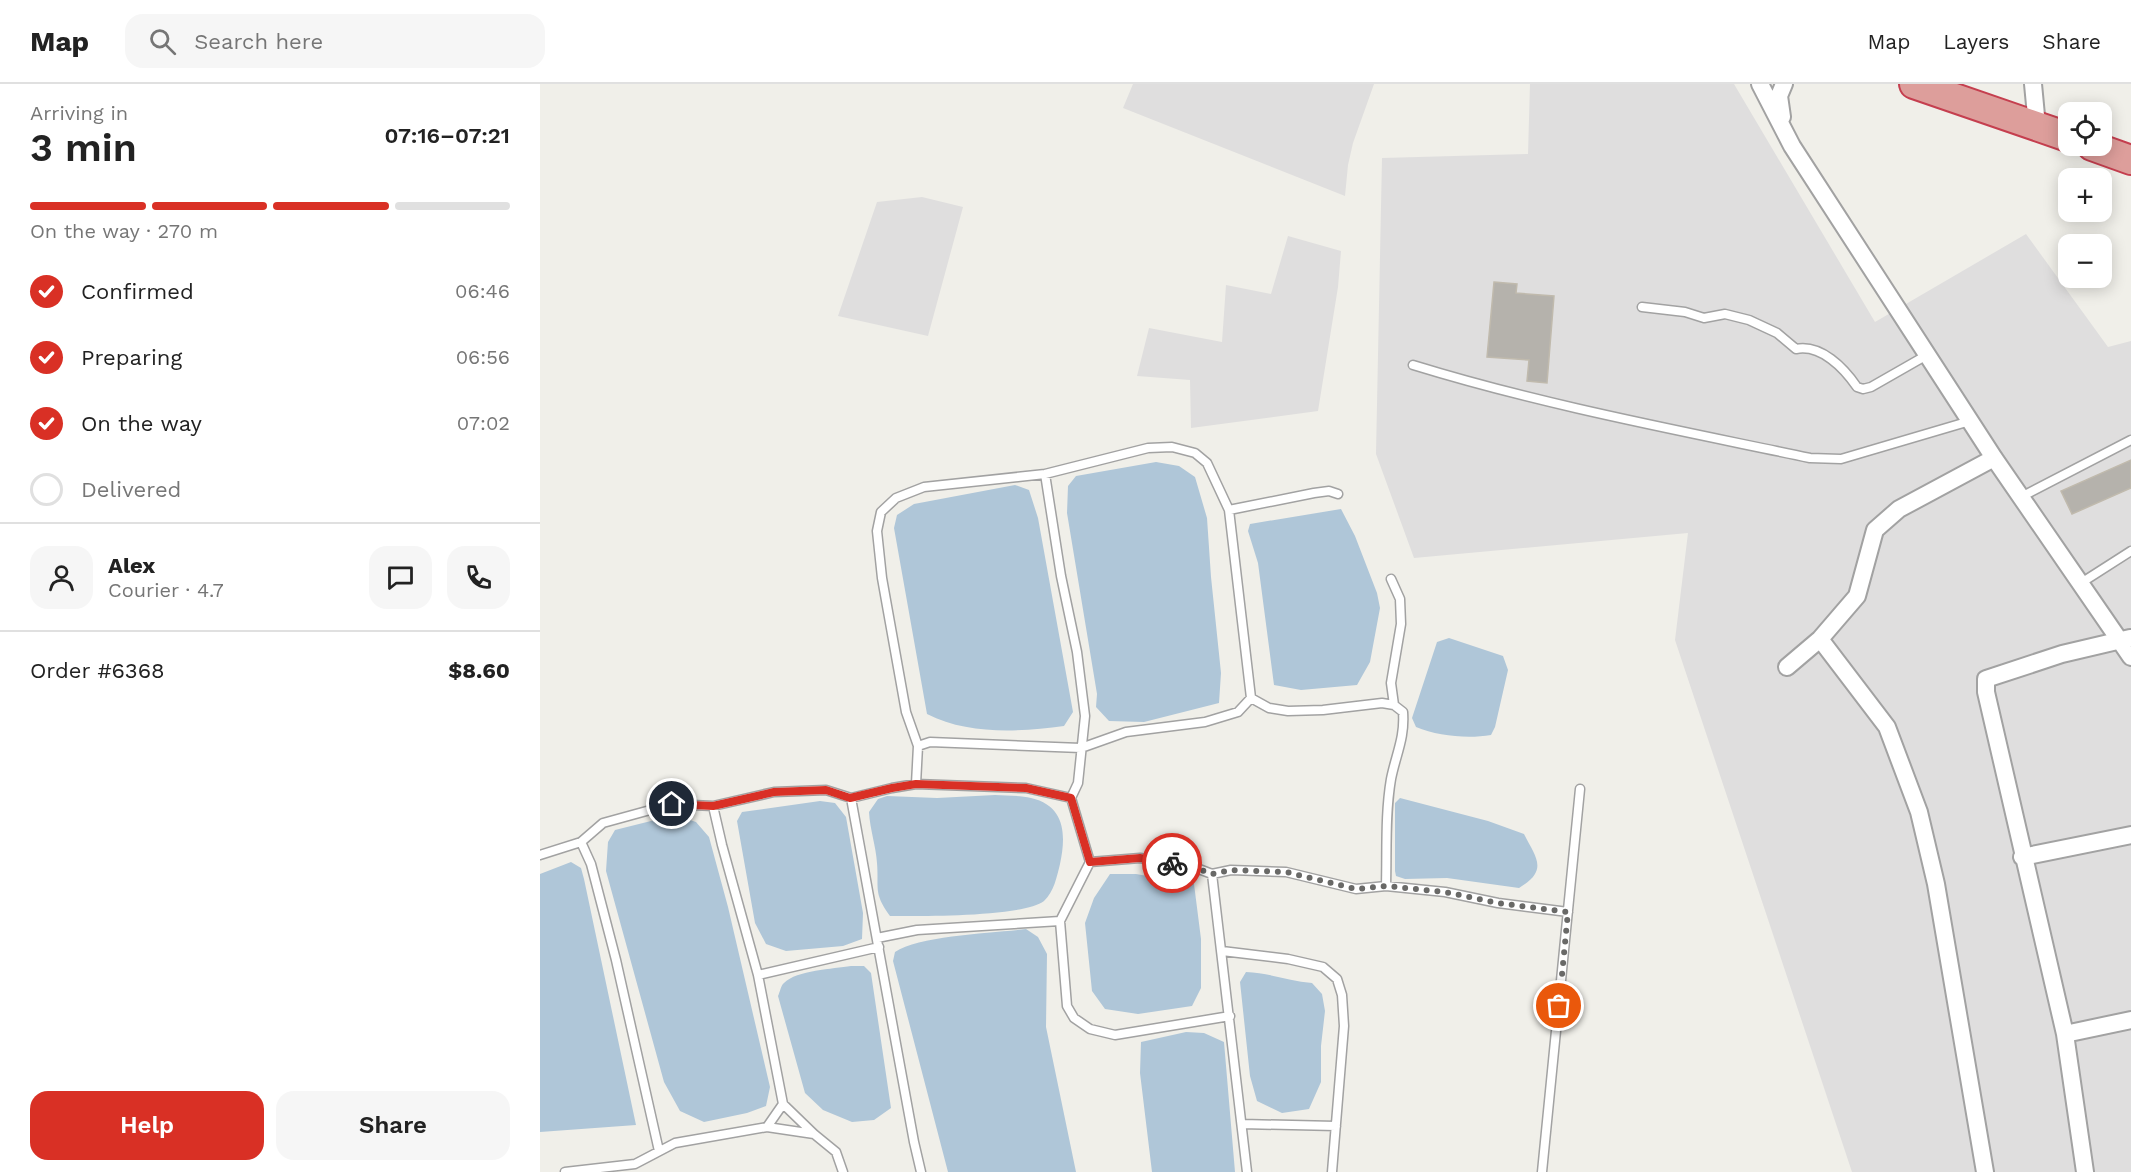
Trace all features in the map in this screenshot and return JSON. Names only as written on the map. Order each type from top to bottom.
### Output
[{"type":"highway","points":[[1914,84],[2058,133]]},
{"type":"highway","points":[[2112,153],[2131,160]]},
{"type":"street","points":[[1760,84],[1792,146],[1927,355],[1994,458],[2081,583],[2126,639],[2131,657]]},
{"type":"street","points":[[1784,84],[1779,96],[1780,112],[1792,146]]},
{"type":"street","points":[[2033,84],[2037,126]]},
{"type":"street","points":[[1787,667],[1820,639],[1857,596],[1875,530],[1899,509],[1994,458]]},
{"type":"street","points":[[1820,639],[1887,727],[1919,812],[1936,884],[1985,1172]]},
{"type":"street","points":[[2085,1172],[2064,1034],[2022,857],[1986,692],[1986,679],[2062,654],[2126,639]]},
{"type":"street","points":[[2022,857],[2131,836]]},
{"type":"street","points":[[2064,1034],[2131,1020]]},
{"type":"lane","points":[[1642,307],[1685,312],[1704,318],[1725,314],[1749,320],[1777,333],[1796,349],[1820,352],[1832,359],[1857,387],[1863,389],[1871,387],[1927,355]]},
{"type":"lane","points":[[1413,365],[1482,386],[1554,404],[1810,458],[1841,459],[1970,421]]},
{"type":"lane","points":[[2021,497],[2131,440]]},
{"type":"lane","points":[[916,784],[918,746],[906,712],[882,578],[877,531],[881,512],[896,498],[924,487],[1045,474],[1148,448],[1172,447],[1195,453],[1207,463],[1229,510],[1251,698],[1238,712],[1205,722],[1126,732],[1081,748],[930,742],[918,746]]},
{"type":"lane","points":[[1045,474],[1061,576],[1077,652],[1085,716],[1078,783],[1071,798],[1090,862],[1060,921],[1066,1006],[1074,1018],[1090,1029],[1115,1035],[1230,1016]]},
{"type":"lane","points":[[1229,510],[1314,493],[1329,491],[1338,494]]},
{"type":"lane","points":[[2081,583],[2131,551]]},
{"type":"lane","points":[[1391,579],[1400,599],[1401,624],[1390,683],[1394,705]]},
{"type":"lane","points":[[1251,698],[1269,708],[1288,711],[1323,710],[1382,703],[1394,705],[1403,711],[1404,729],[1391,780],[1386,886]]},
{"type":"lane","points":[[540,855],[581,842],[603,823],[672,804],[713,806],[774,792],[826,790],[850,798],[916,784],[1026,788],[1071,798]]},
{"type":"lane","points":[[1542,1172],[1581,789]]},
{"type":"lane","points":[[850,798],[921,1172]]},
{"type":"lane","points":[[713,806],[758,975],[783,1104],[836,1152],[843,1172]]},
{"type":"lane","points":[[581,842],[591,864],[616,960],[659,1151]]},
{"type":"lane","points":[[1090,862],[1140,858],[1191,866],[1212,874],[1231,870],[1286,872],[1356,889],[1386,886],[1445,892],[1498,903],[1568,912]]},
{"type":"lane","points":[[1212,874],[1247,1172]]},
{"type":"lane","points":[[758,975],[917,930],[1060,921]]},
{"type":"lane","points":[[1222,951],[1288,959],[1323,967],[1337,979],[1342,995],[1344,1026],[1332,1172]]},
{"type":"lane","points":[[766,1127],[783,1104]]},
{"type":"lane","points":[[1242,1124],[1336,1126]]},
{"type":"lane","points":[[565,1172],[636,1168],[659,1151],[675,1143],[766,1127],[814,1134]]},
{"type":"shaded area","points":[[1133,84],[1374,84],[1353,143],[1345,196],[1123,108]]},
{"type":"shaded area","points":[[1530,84],[1734,84],[1875,322],[2026,234],[2058,278],[2058,288],[2065,288],[2108,347],[2131,341],[2131,1172],[1852,1172],[1675,640],[1688,533],[1414,558],[1376,454],[1382,158],[1528,154]]},
{"type":"shaded area","points":[[922,197],[963,207],[928,336],[838,316],[877,202]]},
{"type":"shaded area","points":[[1288,236],[1341,251],[1338,287],[1318,411],[1191,428],[1190,380],[1137,376],[1149,328],[1222,342],[1226,285],[1271,294]]},
{"type":"water","points":[[1156,462],[1179,466],[1195,477],[1207,518],[1221,673],[1219,703],[1144,722],[1109,721],[1096,707],[1097,694],[1067,513],[1068,486],[1076,476]]},
{"type":"water","points":[[1015,485],[1029,490],[1038,518],[1073,712],[1064,726],[994,730],[959,726],[927,714],[894,528],[897,515],[914,504]]},
{"type":"water","points":[[1341,509],[1355,536],[1377,593],[1380,608],[1370,662],[1357,685],[1301,690],[1274,685],[1258,563],[1248,531],[1250,524]]},
{"type":"water","points":[[1449,638],[1503,656],[1508,670],[1495,727],[1491,735],[1463,737],[1443,735],[1416,727],[1412,718],[1437,642]]},
{"type":"water","points":[[995,795],[1031,798],[1043,802],[1057,815],[1063,833],[1062,853],[1055,884],[1044,901],[1033,906],[994,913],[890,916],[879,896],[869,812],[878,799],[887,796],[937,798]]},
{"type":"water","points":[[1400,798],[1488,821],[1524,834],[1536,857],[1537,869],[1534,875],[1519,888],[1447,878],[1405,879],[1396,876],[1395,803]]},
{"type":"water","points":[[820,801],[835,803],[846,817],[863,913],[862,939],[843,946],[786,951],[766,944],[755,923],[737,821],[742,812]]},
{"type":"water","points":[[675,815],[696,822],[709,837],[728,907],[770,1087],[766,1106],[747,1113],[704,1122],[680,1111],[664,1082],[606,871],[608,842],[615,830]]},
{"type":"water","points":[[571,862],[581,868],[584,879],[636,1125],[540,1132],[540,874]]},
{"type":"water","points":[[1110,874],[1136,874],[1194,884],[1201,939],[1201,988],[1192,1006],[1138,1014],[1105,1009],[1092,991],[1085,923],[1094,898]]},
{"type":"water","points":[[1026,929],[1038,937],[1047,954],[1046,1027],[1076,1172],[948,1172],[893,961],[895,952],[906,946],[939,938]]},
{"type":"water","points":[[864,966],[871,973],[891,1108],[874,1120],[852,1122],[823,1110],[805,1093],[778,996],[783,984],[797,975]]},
{"type":"water","points":[[1246,972],[1312,983],[1322,994],[1325,1011],[1321,1046],[1321,1082],[1309,1109],[1282,1113],[1257,1101],[1250,1076],[1240,982]]},
{"type":"water","points":[[1186,1032],[1204,1033],[1224,1042],[1235,1172],[1152,1172],[1140,1073],[1141,1042]]},
{"type":"building","points":[[1494,282],[1517,284],[1516,293],[1554,296],[1547,383],[1527,381],[1529,360],[1487,357]]},
{"type":"building","points":[[2131,460],[2131,488],[2072,514],[2061,491]]},
{"type":"way so far","points":[[1172,863],[1191,866],[1212,874],[1231,870],[1286,872],[1356,889],[1386,886],[1445,892],[1498,903],[1568,912],[1559,1006]]},
{"type":"route","points":[[672,804],[713,806],[774,792],[826,790],[850,798],[916,784],[1026,788],[1071,798],[1090,862],[1140,858],[1172,863]]}]
